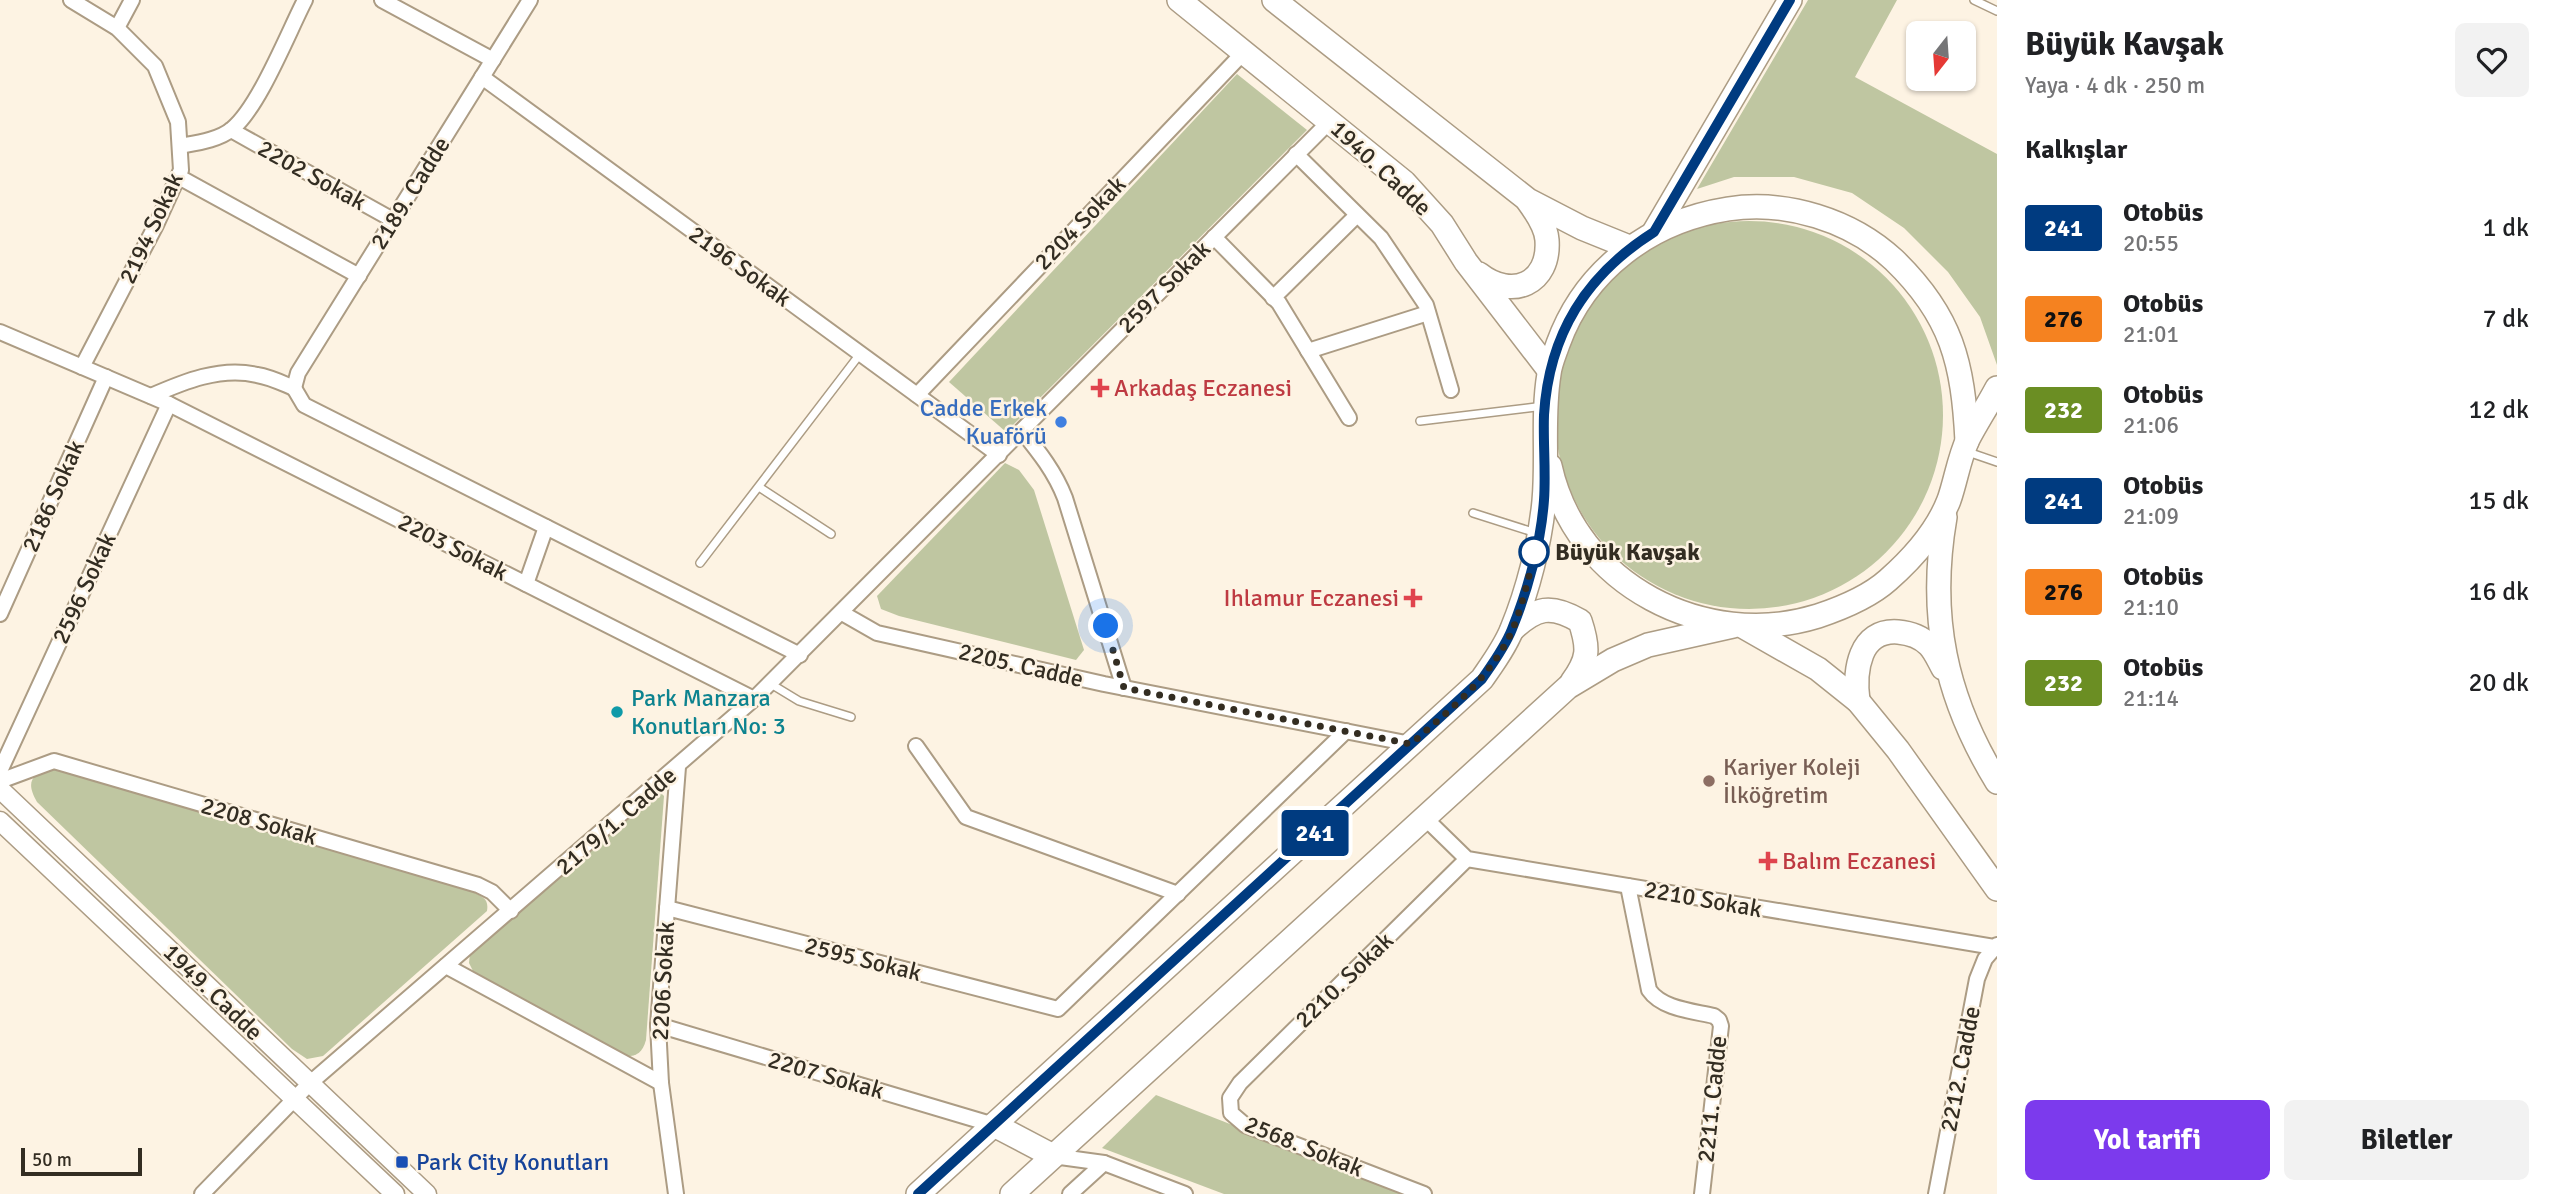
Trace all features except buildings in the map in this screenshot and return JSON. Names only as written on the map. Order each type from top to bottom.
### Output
[{"type":"main road","name":"1940. Cadde","points":[[1179,0],[1404,182],[1442,224],[1466,262],[1549,370]]},
{"type":"main road","points":[[1274,0],[1528,200],[1582,228],[1629,247]]},
{"type":"main road","points":[[1654,232],[1790,0]]},
{"type":"main road","points":[[1466,262],[1481,276],[1499,286],[1519,288],[1537,277],[1546,259],[1547,238],[1528,200]]},
{"type":"main road","points":[[918,1194],[1482,679],[1512,630],[1538,534],[1544,502],[1545,406],[1549,370],[1566,323],[1579,302],[1593,281],[1629,247],[1654,232],[1699,214],[1746,206],[1795,210],[1841,225],[1882,249],[1917,282],[1944,323],[1960,368],[1966,446]]},
{"type":"main road","points":[[1997,388],[1966,446],[1948,503],[1940,548],[1938,603],[1949,677],[1963,720],[1997,782]]},
{"type":"main road","points":[[1546,443],[1553,477],[1566,510],[1584,540],[1608,567],[1635,589],[1665,607],[1699,619],[1738,626],[1818,669],[1858,701],[1898,750],[1997,889]]},
{"type":"main road","points":[[1568,687],[1613,660],[1648,645],[1738,626],[1794,623],[1843,608],[1886,582],[1922,546],[1948,503]]},
{"type":"main road","points":[[1012,1194],[1568,687],[1579,673],[1587,655],[1580,621],[1563,611],[1543,609],[1527,616],[1512,630]]},
{"type":"main road","points":[[1858,701],[1855,681],[1858,661],[1864,647],[1877,635],[1909,633],[1928,644],[1949,677]]},
{"type":"main road","points":[[994,1125],[1053,1156]]},
{"type":"street","name":"2194 Sokak","points":[[71,0],[117,28],[155,66],[178,122],[181,170],[82,367]]},
{"type":"street","points":[[117,28],[132,0]]},
{"type":"street","points":[[180,146],[208,140],[231,130],[256,99],[305,0]]},
{"type":"street","points":[[382,0],[493,60]]},
{"type":"street","name":"2189. Cadde","points":[[294,388],[298,373],[530,0]]},
{"type":"street","name":"2204 Sokak","points":[[916,395],[1244,52]]},
{"type":"street","name":"2196 Sokak","points":[[482,77],[999,455]]},
{"type":"street","name":"2597 Sokak","points":[[999,455],[1331,121]]},
{"type":"street","name":"2202 Sokak","points":[[231,130],[393,220]]},
{"type":"street","points":[[1296,154],[1381,238],[1426,305],[1451,390]]},
{"type":"street","points":[[179,177],[359,276]]},
{"type":"street","points":[[1273,298],[1357,215]]},
{"type":"street","points":[[1214,237],[1273,298],[1349,418]]},
{"type":"street","points":[[1308,351],[1429,313]]},
{"type":"street","points":[[0,332],[150,396],[203,377],[236,373],[257,374],[294,388],[304,404],[800,655]]},
{"type":"street","name":"2186 Sokak","points":[[0,614],[106,377]]},
{"type":"street","name":"2203 Sokak","points":[[150,396],[754,699]]},
{"type":"street","name":"2596 Sokak","points":[[0,771],[169,404]]},
{"type":"street","points":[[1022,431],[1040,453],[1062,489],[1124,688]]},
{"type":"street","name":"2179/1. Cadde","points":[[202,1194],[309,1084],[771,684],[999,455]]},
{"type":"street","points":[[526,584],[546,527]]},
{"type":"street","name":"2205. Cadde","points":[[842,612],[877,633],[1124,688],[1411,744]]},
{"type":"street","points":[[916,746],[966,817],[1178,894],[1346,732]]},
{"type":"street","name":"2208 Sokak","points":[[0,781],[54,761],[485,887],[511,911]]},
{"type":"street","name":"2206 Sokak","points":[[676,1194],[661,1083],[657,1025],[678,767]]},
{"type":"street","name":"1949. Cadde","points":[[0,789],[427,1194]]},
{"type":"street","points":[[1424,818],[1467,859]]},
{"type":"street","name":"1949. Cadde","points":[[0,821],[395,1194]]},
{"type":"street","name":"2210 Sokak","points":[[1467,859],[1996,946]]},
{"type":"street","name":"2210. Sokak","points":[[1229,1105],[1230,1098],[1240,1083],[1467,859]]},
{"type":"street","name":"2211. Cadde","points":[[1628,886],[1649,990],[1655,998],[1665,1003],[1714,1016],[1721,1026],[1702,1194]]},
{"type":"street","name":"2595 Sokak","points":[[667,908],[1058,1009],[1178,894]]},
{"type":"street","name":"2212. Cadde","points":[[1939,1193],[1977,979],[1985,959],[1996,946]]},
{"type":"street","points":[[446,966],[661,1083]]},
{"type":"street","name":"2207 Sokak","points":[[657,1025],[994,1125]]},
{"type":"street","name":"2568. Sokak","points":[[1229,1105],[1231,1113],[1245,1125],[1424,1194]]},
{"type":"street","points":[[1053,1156],[1104,1163],[1185,1194]]},
{"type":"street","points":[[1070,1194],[1104,1163]]},
{"type":"lane","points":[[1974,0],[1997,11]]},
{"type":"lane","points":[[700,563],[860,353]]},
{"type":"lane","points":[[1420,421],[1545,406]]},
{"type":"lane","points":[[1966,446],[1997,462]]},
{"type":"lane","points":[[759,486],[831,534]]},
{"type":"lane","points":[[1473,513],[1538,534]]},
{"type":"lane","points":[[771,684],[799,701],[851,717]]},
{"type":"green space","points":[[1808,0],[1897,0],[1855,77],[1997,154],[1997,365],[1980,317],[1948,272],[1904,228],[1852,193],[1794,177],[1734,177],[1697,189]]},
{"type":"green space","points":[[1237,74],[1307,130],[1006,432],[949,382]]},
{"type":"green space","points":[[1749,221],[1787,225],[1823,236],[1857,254],[1886,278],[1910,307],[1928,341],[1939,377],[1943,415],[1939,453],[1928,489],[1910,523],[1886,552],[1857,576],[1823,594],[1787,605],[1749,609],[1711,605],[1675,594],[1641,576],[1612,552],[1588,523],[1570,489],[1559,453],[1555,415],[1559,377],[1570,341],[1588,307],[1612,278],[1641,254],[1675,236],[1711,225]]},
{"type":"green space","points":[[1005,463],[1019,470],[1034,490],[1084,650],[1076,660],[899,616],[881,609],[877,596]]},
{"type":"green space","points":[[52,766],[473,892],[484,899],[487,911],[323,1056],[307,1059],[292,1049],[37,802],[31,789],[32,779]]},
{"type":"green space","points":[[661,793],[664,796],[646,1040],[638,1054],[622,1056],[473,971],[469,963],[470,953]]},
{"type":"green space","points":[[1156,1095],[1409,1194],[1224,1194],[1102,1148]]},
{"type":"bus line","name":"241","points":[[918,1194],[1482,679],[1512,630],[1536,547],[1544,502],[1544,419],[1549,370],[1566,323],[1593,281],[1629,247],[1654,232],[1790,0]]},
{"type":"place","name":"Arkadaş Eczanesi","points":[[1100,388]]},
{"type":"place","name":"Cadde Erkek Kuaförü","points":[[1061,422]]},
{"type":"place","name":"Büyük Kavşak","points":[[1534,552]]},
{"type":"place","name":"Ihlamur Eczanesi","points":[[1413,598]]},
{"type":"place","name":"Park Manzara Konutları No: 3","points":[[617,712]]},
{"type":"place","name":"Kariyer Koleji İlköğretim","points":[[1709,781]]},
{"type":"place","name":"Balım Eczanesi","points":[[1768,861]]},
{"type":"place","name":"Park City Konutları","points":[[402,1162]]},
{"type":"route","points":[[1106,626],[1124,688],[1411,744],[1482,679],[1499,655],[1512,630],[1536,547],[1534,552]]}]
